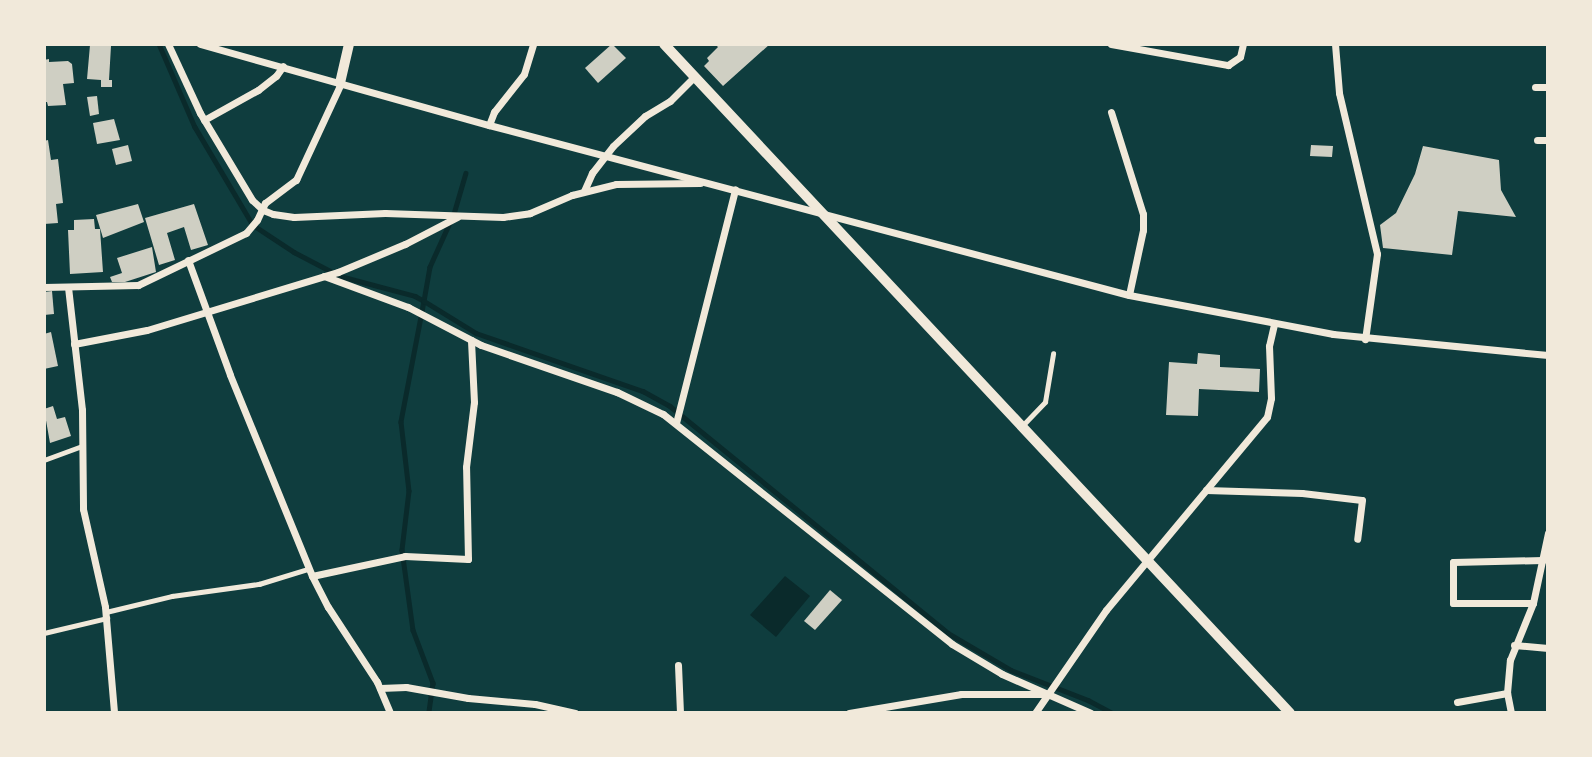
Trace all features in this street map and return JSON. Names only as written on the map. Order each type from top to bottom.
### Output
[{"type":"street","points":[[168,44],[204,120],[252,201],[262,210],[294,216],[385,213],[521,215],[584,191],[629,183],[712,183]]},
{"type":"street","points":[[200,44],[489,125],[1129,295],[1365,339],[1548,355]]},
{"type":"street","points":[[44,287],[130,287],[159,277],[246,233],[265,203],[296,180],[340,83],[349,44]]},
{"type":"street","points":[[489,125],[494,112],[524,74],[533,44]]},
{"type":"street","points":[[664,44],[1290,713]]},
{"type":"street","points":[[1111,44],[1228,65],[1240,57],[1244,44]]},
{"type":"street","points":[[1335,44],[1337,80],[1377,254],[1365,339]]},
{"type":"street","points":[[204,120],[258,90],[283,66]]},
{"type":"street","points":[[584,191],[604,155],[645,116],[670,101],[695,76]]},
{"type":"street","points":[[1535,87],[1548,87]]},
{"type":"street","points":[[1111,112],[1143,214],[1143,230],[1129,295]]},
{"type":"street","points":[[1537,140],[1548,140]]},
{"type":"street","points":[[676,423],[734,189]]},
{"type":"street","points":[[74,344],[129,334],[324,276],[385,253],[458,216]]},
{"type":"street","points":[[188,260],[205,312],[310,573],[322,598],[380,688],[390,713]]},
{"type":"street","points":[[324,276],[408,307],[471,340],[626,396],[676,423],[952,644],[1002,674],[1091,713]]},
{"type":"street","points":[[68,287],[82,410],[83,509],[106,615],[114,713]]},
{"type":"street","points":[[1035,713],[1145,560],[1267,417],[1271,398],[1269,346],[1274,324]]},
{"type":"street","points":[[310,573],[405,556],[468,559],[466,467],[474,402],[471,340]]},
{"type":"street","points":[[1206,490],[1302,493],[1362,500],[1357,539]]},
{"type":"street","points":[[1511,713],[1507,693],[1514,645],[1533,603],[1548,535]]},
{"type":"street","points":[[1533,603],[1453,603],[1453,562],[1544,560]]},
{"type":"street","points":[[1514,645],[1548,648]]},
{"type":"street","points":[[678,665],[680,713]]},
{"type":"street","points":[[380,688],[406,687],[468,698],[535,704],[575,713]]},
{"type":"street","points":[[849,713],[961,694],[1047,693]]},
{"type":"street","points":[[1457,702],[1507,693]]},
{"type":"lane","points":[[1021,427],[1045,402],[1053,354]]},
{"type":"lane","points":[[44,460],[82,446]]},
{"type":"lane","points":[[44,633],[172,596],[259,584],[310,573]]},
{"type":"water","points":[[785,576],[810,596],[776,637],[750,615]]},
{"type":"building","points":[[612,44],[626,58],[598,83],[585,68]]},
{"type":"building","points":[[715,44],[770,44],[723,86],[704,66],[709,61],[707,58],[718,47]]},
{"type":"building","points":[[90,45],[111,46],[109,80],[112,80],[112,87],[101,87],[101,80],[87,79]]},
{"type":"building","points":[[49,59],[49,62],[68,61],[72,64],[74,83],[63,84],[66,105],[48,106],[47,102],[44,102],[44,60]]},
{"type":"building","points":[[97,96],[99,114],[90,116],[87,97]]},
{"type":"building","points":[[114,119],[120,140],[97,144],[93,123]]},
{"type":"building","points":[[48,140],[51,160],[58,159],[63,203],[56,204],[58,223],[44,224],[44,141]]},
{"type":"building","points":[[128,145],[132,161],[116,165],[112,149]]},
{"type":"building","points":[[1311,145],[1333,146],[1332,157],[1310,156]]},
{"type":"building","points":[[1423,146],[1499,160],[1501,190],[1516,217],[1458,211],[1452,255],[1383,248],[1380,225],[1396,213],[1415,174]]},
{"type":"building","points":[[138,204],[144,222],[103,238],[96,215]]},
{"type":"building","points":[[194,204],[208,245],[191,250],[184,227],[167,233],[175,260],[159,265],[145,218]]},
{"type":"building","points":[[94,219],[95,229],[100,229],[103,272],[70,274],[68,230],[74,230],[74,220]]},
{"type":"building","points":[[152,247],[156,272],[125,282],[112,282],[110,277],[122,273],[117,258]]},
{"type":"building","points":[[52,291],[54,314],[44,315],[44,292]]},
{"type":"building","points":[[51,332],[58,366],[44,369],[44,334]]},
{"type":"building","points":[[1198,353],[1220,355],[1220,367],[1260,369],[1259,392],[1199,389],[1198,416],[1166,415],[1169,362],[1197,364]]},
{"type":"building","points":[[53,406],[57,419],[65,417],[71,436],[50,443],[44,409]]},
{"type":"building","points":[[830,590],[842,600],[815,630],[804,621]]},
{"type":"waterway","points":[[159,44],[195,127],[253,225],[294,252],[340,276],[415,296],[424,301],[401,422],[409,491],[402,550],[413,630],[433,683],[429,713]]},
{"type":"waterway","points":[[466,173],[454,214],[430,267],[424,301],[476,333],[643,391],[670,406],[948,633],[1011,670],[1088,700],[1112,713]]}]
